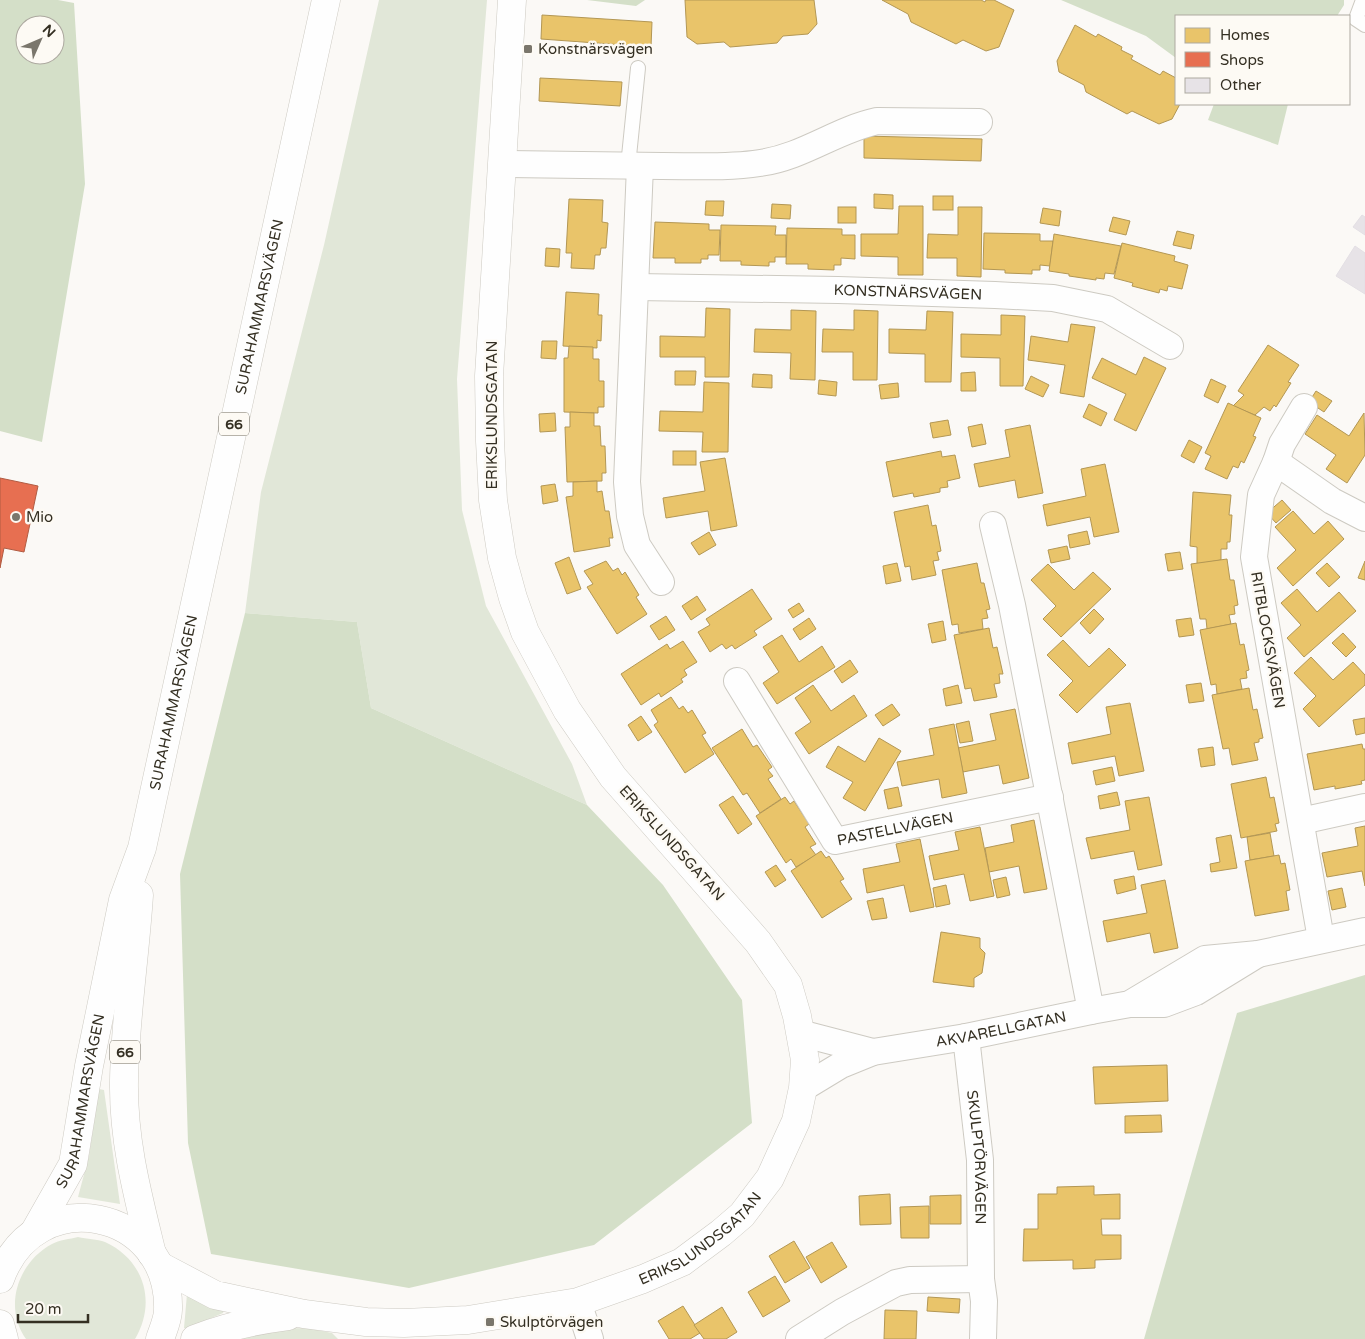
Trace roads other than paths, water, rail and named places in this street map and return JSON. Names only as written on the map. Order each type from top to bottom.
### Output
[{"type":"street","name":"SURAHAMMARSVÄGEN","points":[[19,1241],[72,1164],[89,1066],[123,900],[142,848],[326,0]]},
{"type":"street","name":"ERIKSLUNDSGATAN","points":[[156,1260],[216,1295],[367,1330],[404,1323],[468,1320],[578,1302],[682,1262],[721,1233],[742,1215],[770,1178],[792,1132],[803,1088],[805,1060],[797,1016],[788,985],[758,942],[613,777],[567,710],[525,632],[502,558],[492,500],[489,376],[512,0]]},
{"type":"street","points":[[502,164],[634,166],[760,164],[788,157],[824,143],[861,125],[877,121],[979,122]]},
{"type":"street","points":[[634,166],[636,287],[627,482],[630,516],[637,545],[661,582]]},
{"type":"street","name":"KONSTNÄRSVÄGEN","points":[[636,287],[838,290],[1053,298],[1107,309],[1170,346]]},
{"type":"street","name":"RITBLOCKSVÄGEN","points":[[1304,407],[1282,444],[1276,462],[1260,494],[1254,557],[1321,940]]},
{"type":"street","points":[[1276,462],[1332,501],[1365,518]]},
{"type":"street","points":[[993,525],[1012,605],[1091,1010]]},
{"type":"street","name":"PASTELLVÄGEN","points":[[737,681],[835,841],[1050,797]]},
{"type":"street","points":[[1301,821],[1365,807]]},
{"type":"street","name":"SURAHAMMARSVÄGEN","points":[[142,848],[137,929],[126,1036],[124,1083],[131,1167],[156,1260]]},
{"type":"street","name":"AKVARELLGATAN","points":[[803,1088],[841,1064],[873,1052],[966,1037],[1091,1010],[1130,1004],[1205,959],[1258,954],[1365,931]]},
{"type":"street","name":"AKVARELLGATAN","points":[[800,1033],[873,1052]]},
{"type":"street","name":"SKULPTÖRVÄGEN","points":[[966,1037],[980,1160],[981,1279],[984,1301],[983,1339]]},
{"type":"street","name":"66","points":[[0,1279],[19,1241],[57,1221],[73,1218],[101,1220],[118,1226],[142,1242],[156,1260],[167,1286],[168,1312],[160,1339]]},
{"type":"street","points":[[799,1339],[842,1312],[896,1283],[910,1280],[981,1279]]},
{"type":"street","points":[[578,1302],[590,1339]]},
{"type":"street","name":"ERIKSLUNDSGATAN","points":[[195,1339],[216,1330],[263,1319],[304,1314]]},
{"type":"street","points":[[0,1324],[4,1339]]},
{"type":"lane","points":[[1363,0],[1356,19],[1365,26]]},
{"type":"lane","points":[[634,166],[638,68]]},
{"type":"place","name":"Konstnärsvägen","points":[[528,49]]},
{"type":"place","name":"Mio","points":[[16,517]]},
{"type":"place","name":"Skulptörvägen","points":[[490,1322]]}]
